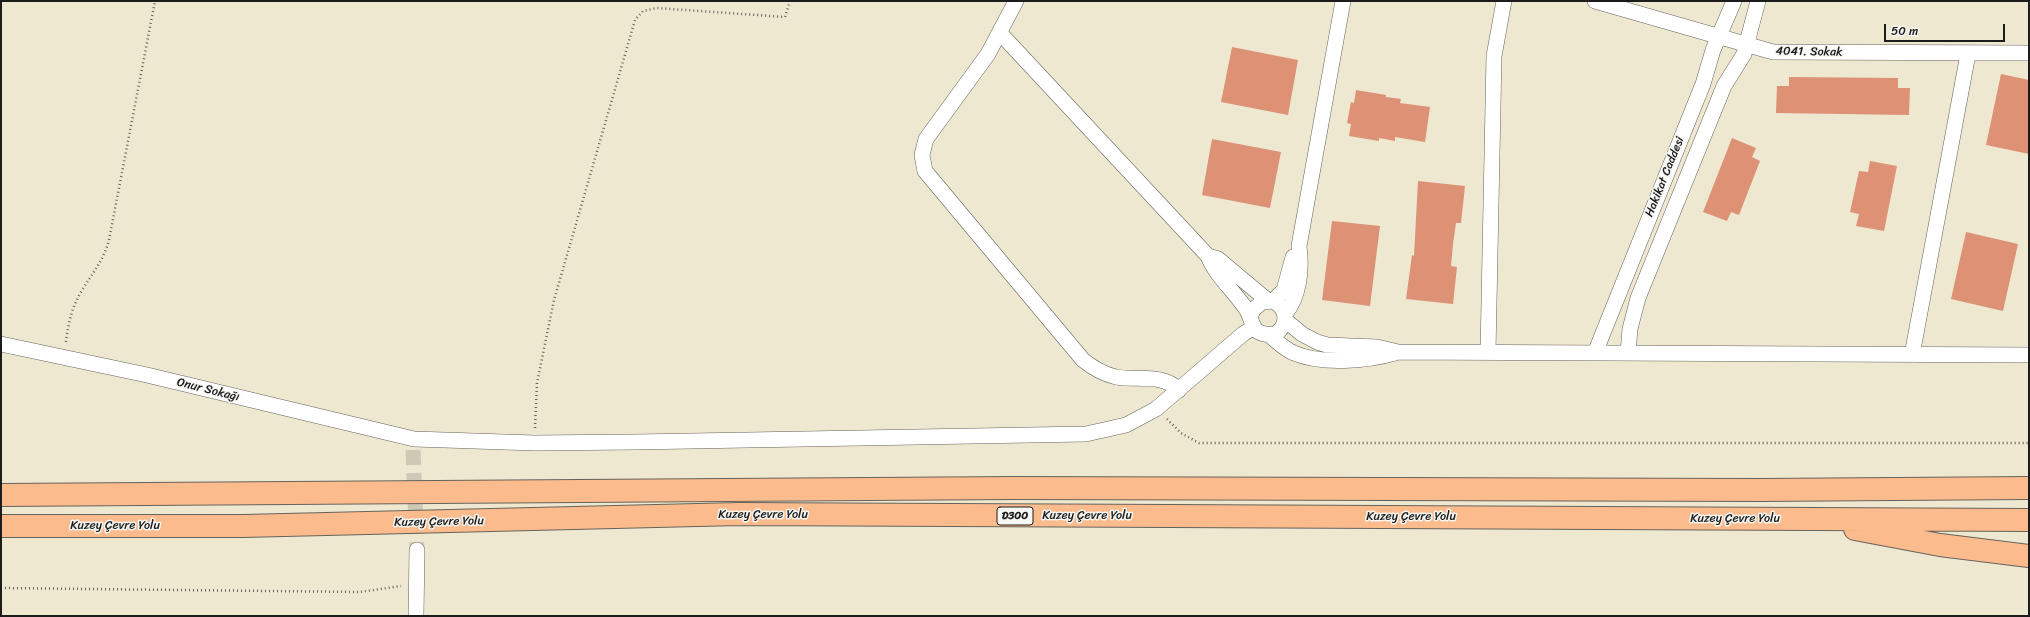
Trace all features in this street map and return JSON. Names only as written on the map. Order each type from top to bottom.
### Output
[{"type":"highway","points":[[1934,488],[2000,476],[2029,476]]},
{"type":"highway","name":"Kuzey Çevre Yolu","points":[[1,496],[1006,488],[1760,490],[2029,488]]},
{"type":"highway","name":"Kuzey Çevre Yolu","points":[[1,526],[243,526],[739,514],[2029,520]]},
{"type":"highway","points":[[1813,519],[1912,540],[2029,556]]},
{"type":"street","points":[[1016,1],[1000,33],[974,73],[926,139],[922,155],[925,171],[1083,360],[1096,370],[1110,375],[1127,378],[1164,380],[1179,390]]},
{"type":"street","points":[[1269,335],[1280,330],[1296,296],[1301,262],[1299,246],[1344,1]]},
{"type":"street","points":[[1488,352],[1494,56],[1504,1]]},
{"type":"street","name":"4041. Sokak","points":[[1596,1],[1719,35],[1773,52],[1968,54],[2029,53]]},
{"type":"street","name":"Hakikat Caddesi","points":[[1595,353],[1703,84],[1713,50],[1734,1]]},
{"type":"street","name":"Hakikat Caddesi","points":[[1628,353],[1630,329],[1638,298],[1724,86],[1739,63],[1747,44],[1758,1]]},
{"type":"street","points":[[1000,33],[1208,256],[1212,266],[1239,297],[1252,321],[1263,334],[1269,335],[1285,348],[1303,356],[1315,359],[1378,358],[1398,352]]},
{"type":"street","points":[[1912,355],[1968,54]]},
{"type":"street","points":[[1252,321],[1257,305],[1270,301],[1284,290],[1291,260],[1299,246]]},
{"type":"street","points":[[1208,256],[1218,259],[1270,301],[1279,304],[1285,317],[1302,334],[1317,342],[1327,345],[1377,347],[1398,352],[2029,355]]},
{"type":"street","name":"Onur Sokağı","points":[[1,344],[66,356],[413,445],[1086,434],[1126,425],[1156,409],[1243,334],[1252,321]]},
{"type":"street","points":[[416,616],[417,550]]},
{"type":"path","points":[[66,356],[66,342],[72,313],[82,291],[101,263],[109,240],[155,1]]},
{"type":"path","points":[[535,443],[537,384],[554,300],[635,20],[643,11],[657,8],[785,17],[790,1]]},
{"type":"path","points":[[1156,409],[1181,433],[1199,443],[2029,443]]},
{"type":"path","points":[[1,588],[360,592],[389,589],[416,580]]},
{"type":"building","points":[[1232,47],[1298,60],[1288,115],[1221,102]]},
{"type":"building","points":[[2001,74],[2029,80],[2029,154],[1986,145]]},
{"type":"building","points":[[1789,77],[1898,78],[1898,88],[1910,88],[1909,115],[1776,113],[1777,86],[1789,86]]},
{"type":"building","points":[[1356,90],[1401,99],[1400,103],[1430,107],[1425,142],[1395,137],[1395,141],[1379,138],[1379,141],[1349,136],[1351,124],[1347,123],[1351,102],[1354,103]]},
{"type":"building","points":[[1732,138],[1756,148],[1752,157],[1760,161],[1739,215],[1731,212],[1727,221],[1703,212]]},
{"type":"building","points":[[1212,139],[1281,152],[1270,208],[1202,195]]},
{"type":"building","points":[[1870,161],[1897,166],[1884,231],[1856,226],[1859,214],[1850,212],[1859,171],[1868,172]]},
{"type":"building","points":[[1418,181],[1465,186],[1461,223],[1456,223],[1453,244],[1451,266],[1457,267],[1453,304],[1406,299],[1412,255],[1414,256]]},
{"type":"building","points":[[1332,221],[1380,226],[1370,306],[1322,300]]},
{"type":"building","points":[[1966,232],[2018,244],[2003,311],[1951,299]]},
{"type":"tunnel","points":[[413,450],[417,550]]}]
